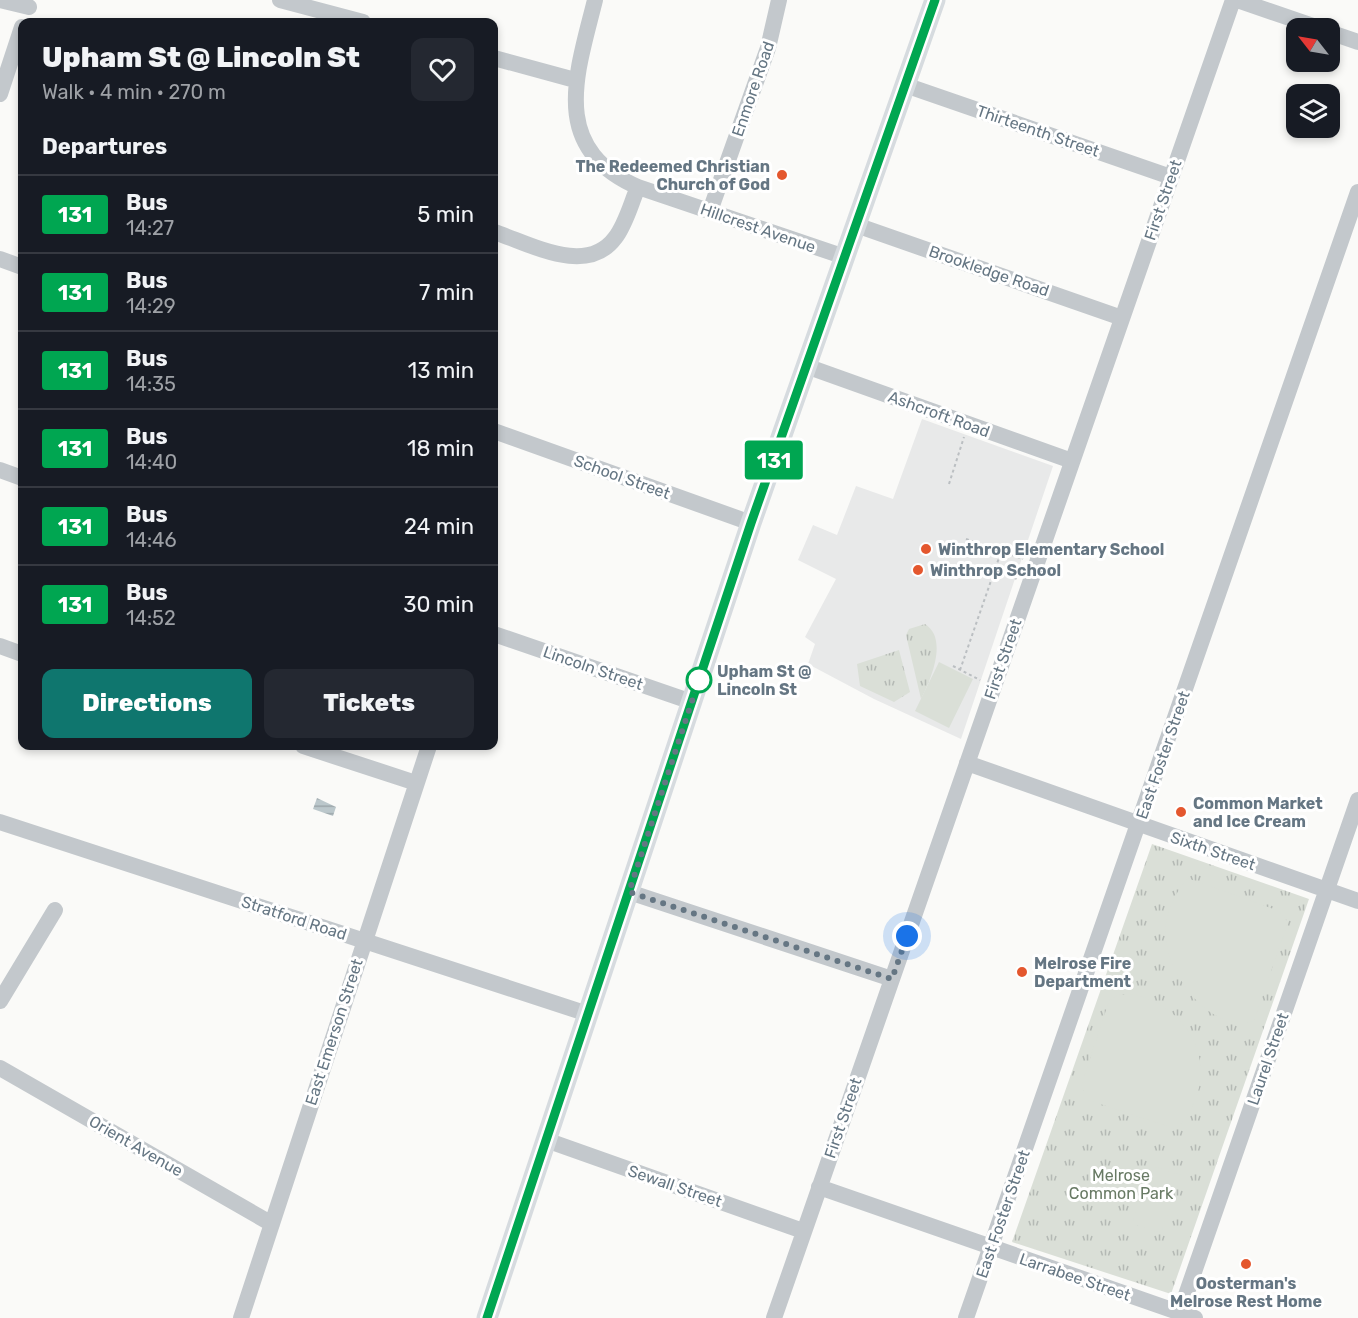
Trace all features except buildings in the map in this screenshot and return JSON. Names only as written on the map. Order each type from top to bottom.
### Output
[{"type":"main road","points":[[487,1318],[751,523],[935,0]]},
{"type":"street","points":[[0,0],[28,10]]},
{"type":"street","points":[[279,0],[348,18]]},
{"type":"street","name":"Hillcrest Avenue","points":[[595,0],[575,80],[575,111],[590,149],[611,172],[638,187],[845,257]]},
{"type":"street","name":"Enmore Road","points":[[710,211],[768,48],[779,0]]},
{"type":"street","points":[[1235,0],[1289,18]]},
{"type":"street","name":"First Street","points":[[774,1318],[1171,177],[1235,0]]},
{"type":"street","points":[[1340,36],[1358,42]]},
{"type":"street","points":[[0,94],[18,40]]},
{"type":"street","points":[[498,59],[575,80]]},
{"type":"street","points":[[6,77],[18,81]]},
{"type":"street","name":"Thirteenth Street","points":[[905,85],[1171,177]]},
{"type":"street","points":[[498,233],[571,257],[594,255],[609,245],[618,234],[638,187]]},
{"type":"street","name":"East Foster Street","points":[[966,1318],[1358,192]]},
{"type":"street","name":"Brookledge Road","points":[[856,225],[1122,318]]},
{"type":"street","points":[[0,259],[18,266]]},
{"type":"street","name":"Ashcroft Road","points":[[806,366],[1072,461]]},
{"type":"street","name":"School Street","points":[[498,432],[751,523]]},
{"type":"street","points":[[0,470],[18,477]]},
{"type":"street","name":"Lincoln Street","points":[[498,635],[692,702]]},
{"type":"street","points":[[0,646],[18,653]]},
{"type":"street","points":[[315,750],[416,783]]},
{"type":"street","name":"East Emerson Street","points":[[241,1318],[428,750]]},
{"type":"street","name":"Sixth Street","points":[[967,763],[1358,902]]},
{"type":"street","name":"Laurel Street","points":[[1184,1316],[1358,800]]},
{"type":"street","name":"Stratford Road","points":[[0,822],[588,1014]]},
{"type":"street","points":[[629,892],[892,979]]},
{"type":"street","points":[[0,1001],[55,910]]},
{"type":"street","name":"Orient Avenue","points":[[0,1068],[272,1224]]},
{"type":"street","name":"Sewall Street","points":[[546,1140],[803,1232]]},
{"type":"street","name":"Larrabee Street","points":[[819,1187],[1184,1316]]},
{"type":"path","points":[[949,484],[966,432]]},
{"type":"path","points":[[966,539],[1025,560]]},
{"type":"path","points":[[960,670],[1001,552]]},
{"type":"path","points":[[993,570],[1029,583]]},
{"type":"path","points":[[953,666],[982,681]]},
{"type":"shaded area","name":"Winthrop School","points":[[922,419],[1053,466],[961,739],[874,699],[808,664],[815,644],[805,637],[836,579],[798,560],[813,525],[837,535],[856,486],[893,499]]},
{"type":"shaded area","points":[[317,798],[336,807],[333,816],[313,809]]},
{"type":"green space","points":[[925,624],[932,631],[937,650],[933,671],[921,699],[906,635],[909,629]]},
{"type":"green space","points":[[899,650],[910,692],[894,702],[860,686],[857,664]]},
{"type":"green space","points":[[939,662],[973,679],[949,728],[915,711]]},
{"type":"green space","name":"Melrose Common Park","points":[[1152,844],[1309,899],[1171,1294],[1012,1242]]},
{"type":"green space","points":[[1187,878],[1279,911],[1288,922],[1254,1021],[1236,1023],[1220,1018],[1190,993],[1179,976],[1166,941],[1166,924],[1174,900]]},
{"type":"green space","points":[[1134,994],[1156,1003],[1174,1015],[1188,1031],[1197,1049],[1201,1069],[1199,1089],[1191,1110],[1176,1129],[1088,1100],[1081,1086],[1109,1001],[1118,995]]},
{"type":"green space","points":[[1152,1166],[1181,1175],[1161,1233],[1132,1224]]},
{"type":"bus line","name":"131","points":[[487,1318],[751,523],[935,0]]},
{"type":"place","name":"The Redeemed Christian Church of God","points":[[782,175]]},
{"type":"place","name":"Winthrop Elementary School","points":[[926,549]]},
{"type":"place","name":"Winthrop School","points":[[918,570]]},
{"type":"place","name":"Upham St @ Lincoln St","points":[[699,680]]},
{"type":"place","name":"Common Market and Ice Cream","points":[[1181,812]]},
{"type":"place","name":"Melrose Fire Department","points":[[1022,972]]},
{"type":"place","name":"Oosterman's Melrose Rest Home","points":[[1246,1264]]},
{"type":"route","points":[[699,680],[629,892],[892,979],[907,936]]}]
